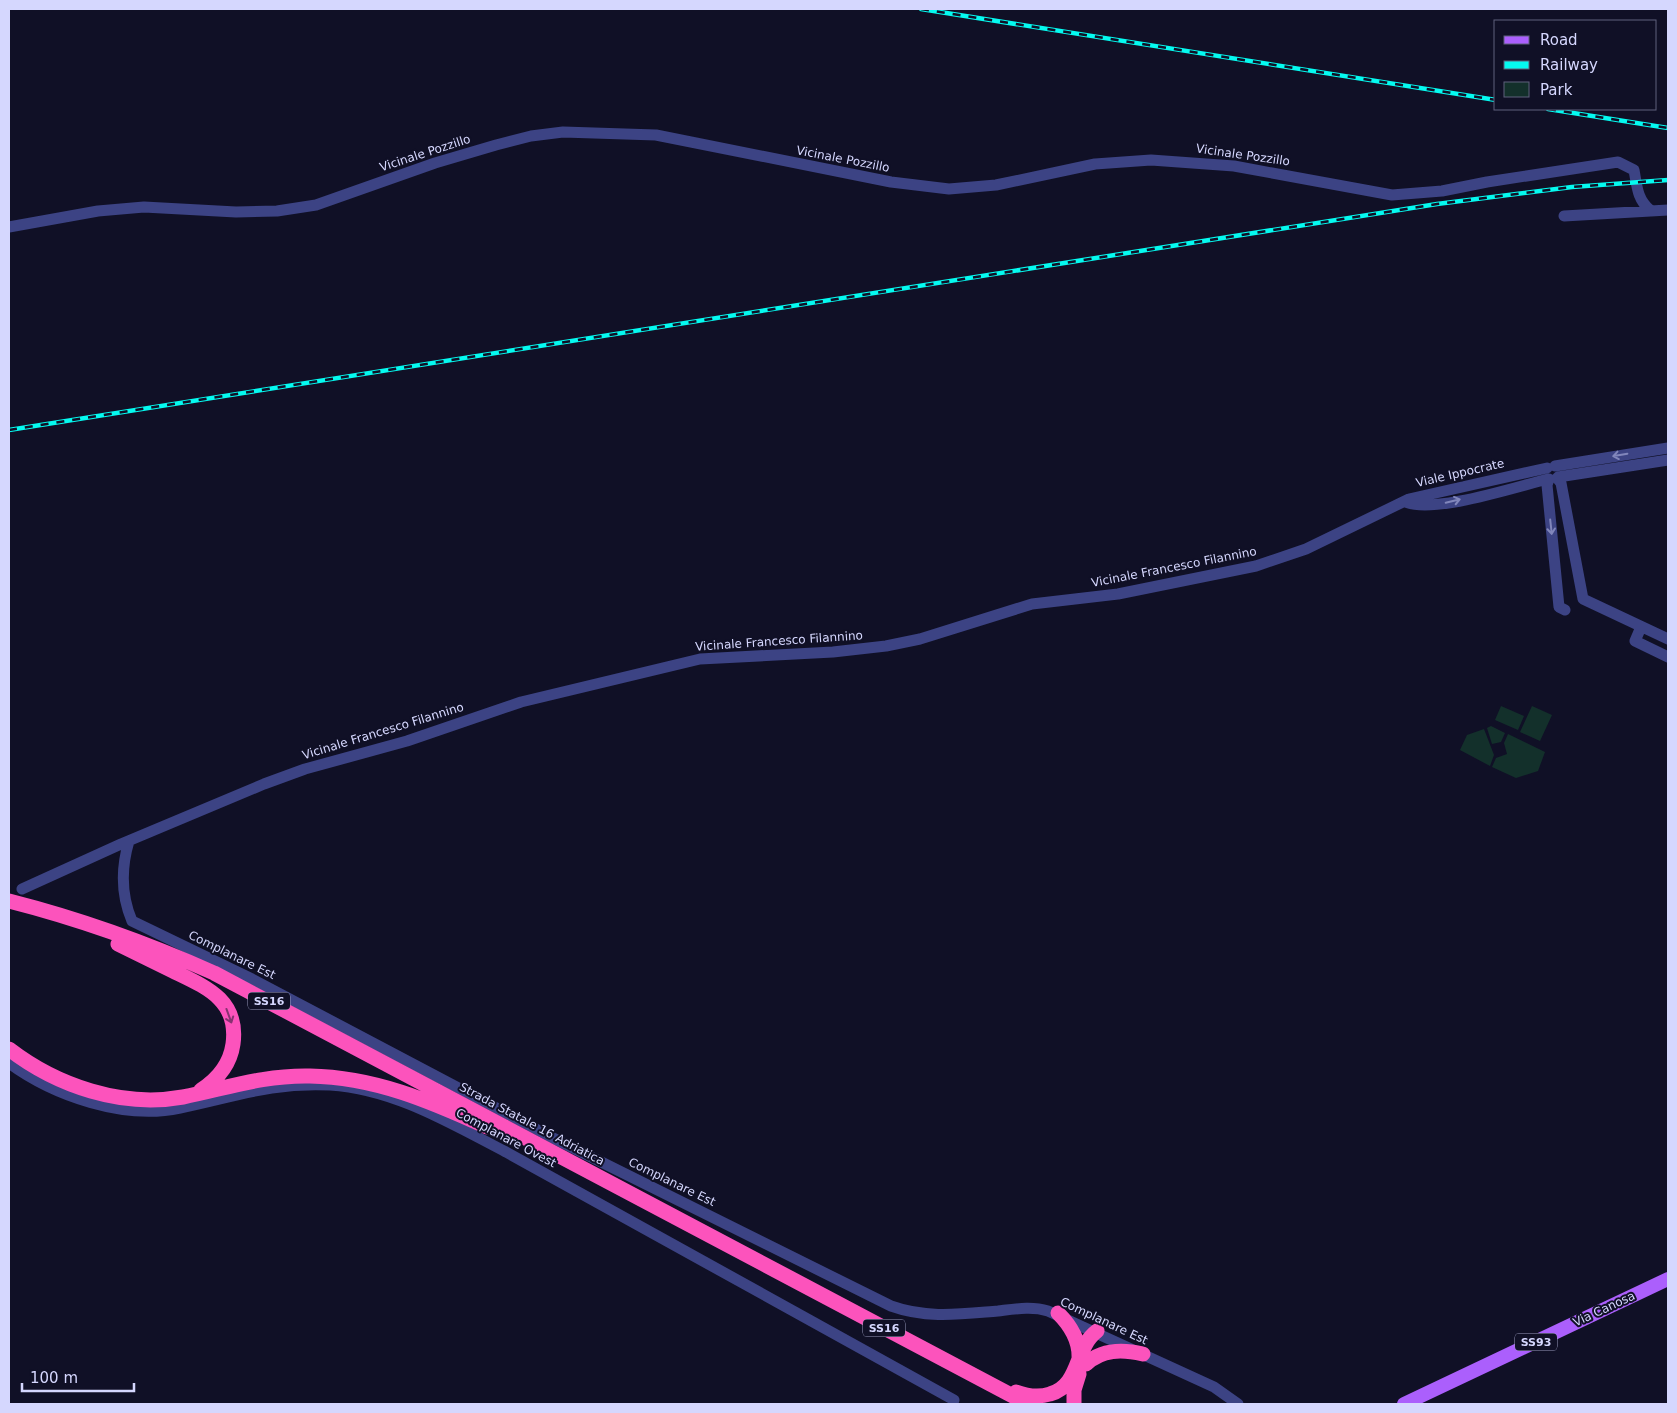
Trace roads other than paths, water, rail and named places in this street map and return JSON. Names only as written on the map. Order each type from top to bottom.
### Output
[{"type":"highway","name":"Strada Statale 16 Adriatica","points":[[9,899],[121,934],[214,973],[735,1254],[1007,1404]]},
{"type":"highway","name":"Strada Statale 16 Adriatica","points":[[9,910],[118,944],[220,986],[487,1127],[1028,1404]]},
{"type":"highway","name":"SS16","points":[[118,944],[208,988],[218,996],[228,1011],[234,1033],[229,1059],[218,1077],[196,1093]]},
{"type":"highway","name":"SS16","points":[[9,1049],[46,1073],[93,1092],[119,1097],[177,1098],[266,1078],[296,1076],[338,1078],[405,1092],[487,1127]]},
{"type":"highway","points":[[1058,1314],[1074,1334],[1082,1363],[1106,1352],[1123,1351],[1143,1354]]},
{"type":"highway","name":"SS16","points":[[1074,1404],[1075,1384],[1089,1338],[1097,1331]]},
{"type":"highway","name":"SS16","points":[[933,1354],[1015,1391],[1033,1396],[1048,1395],[1062,1388],[1082,1363]]},
{"type":"main road","name":"Via Canosa","points":[[1404,1404],[1668,1279]]},
{"type":"street","name":"Vicinale Pozzillo","points":[[9,227],[98,211],[144,207],[236,212],[277,211],[316,205],[427,166],[505,142],[563,132],[656,134],[890,182],[949,189],[996,185],[1095,164],[1151,160],[1234,166],[1392,195],[1442,191],[1487,182],[1618,162],[1634,170],[1641,202],[1650,210]]},
{"type":"street","points":[[1564,216],[1668,210]]},
{"type":"street","name":"Viale Ippocrate","points":[[1552,474],[1668,448]]},
{"type":"street","name":"Viale Ippocrate","points":[[1405,502],[1422,496],[1552,474],[1668,460]]},
{"type":"street","points":[[1565,610],[1559,607],[1547,485],[1552,474],[1561,484],[1583,599],[1668,639]]},
{"type":"street","name":"Vicinale Francesco Filannino","points":[[22,889],[129,841],[297,772],[407,741],[521,702],[700,659],[833,652],[886,646],[920,638],[1032,604],[1118,594],[1256,566],[1306,549],[1389,507],[1405,502]]},
{"type":"street","points":[[1558,589],[1575,587],[1580,584]]},
{"type":"street","points":[[1641,627],[1635,641],[1668,657]]},
{"type":"street","name":"Complanare Est","points":[[129,841],[123,871],[125,903],[132,921],[252,979],[551,1137],[896,1307],[939,1316],[1032,1308],[1058,1314],[1218,1389],[1238,1404]]},
{"type":"street","name":"Complanare Ovest","points":[[9,1063],[52,1090],[74,1098],[120,1108],[153,1111],[179,1109],[263,1088],[287,1085],[330,1085],[389,1096],[438,1117],[506,1152],[954,1400]]},
{"type":"railway","points":[[921,9],[1494,100]]},
{"type":"railway","points":[[1554,110],[1668,128]]},
{"type":"railway","points":[[9,430],[1437,204],[1572,187],[1668,180]]}]
